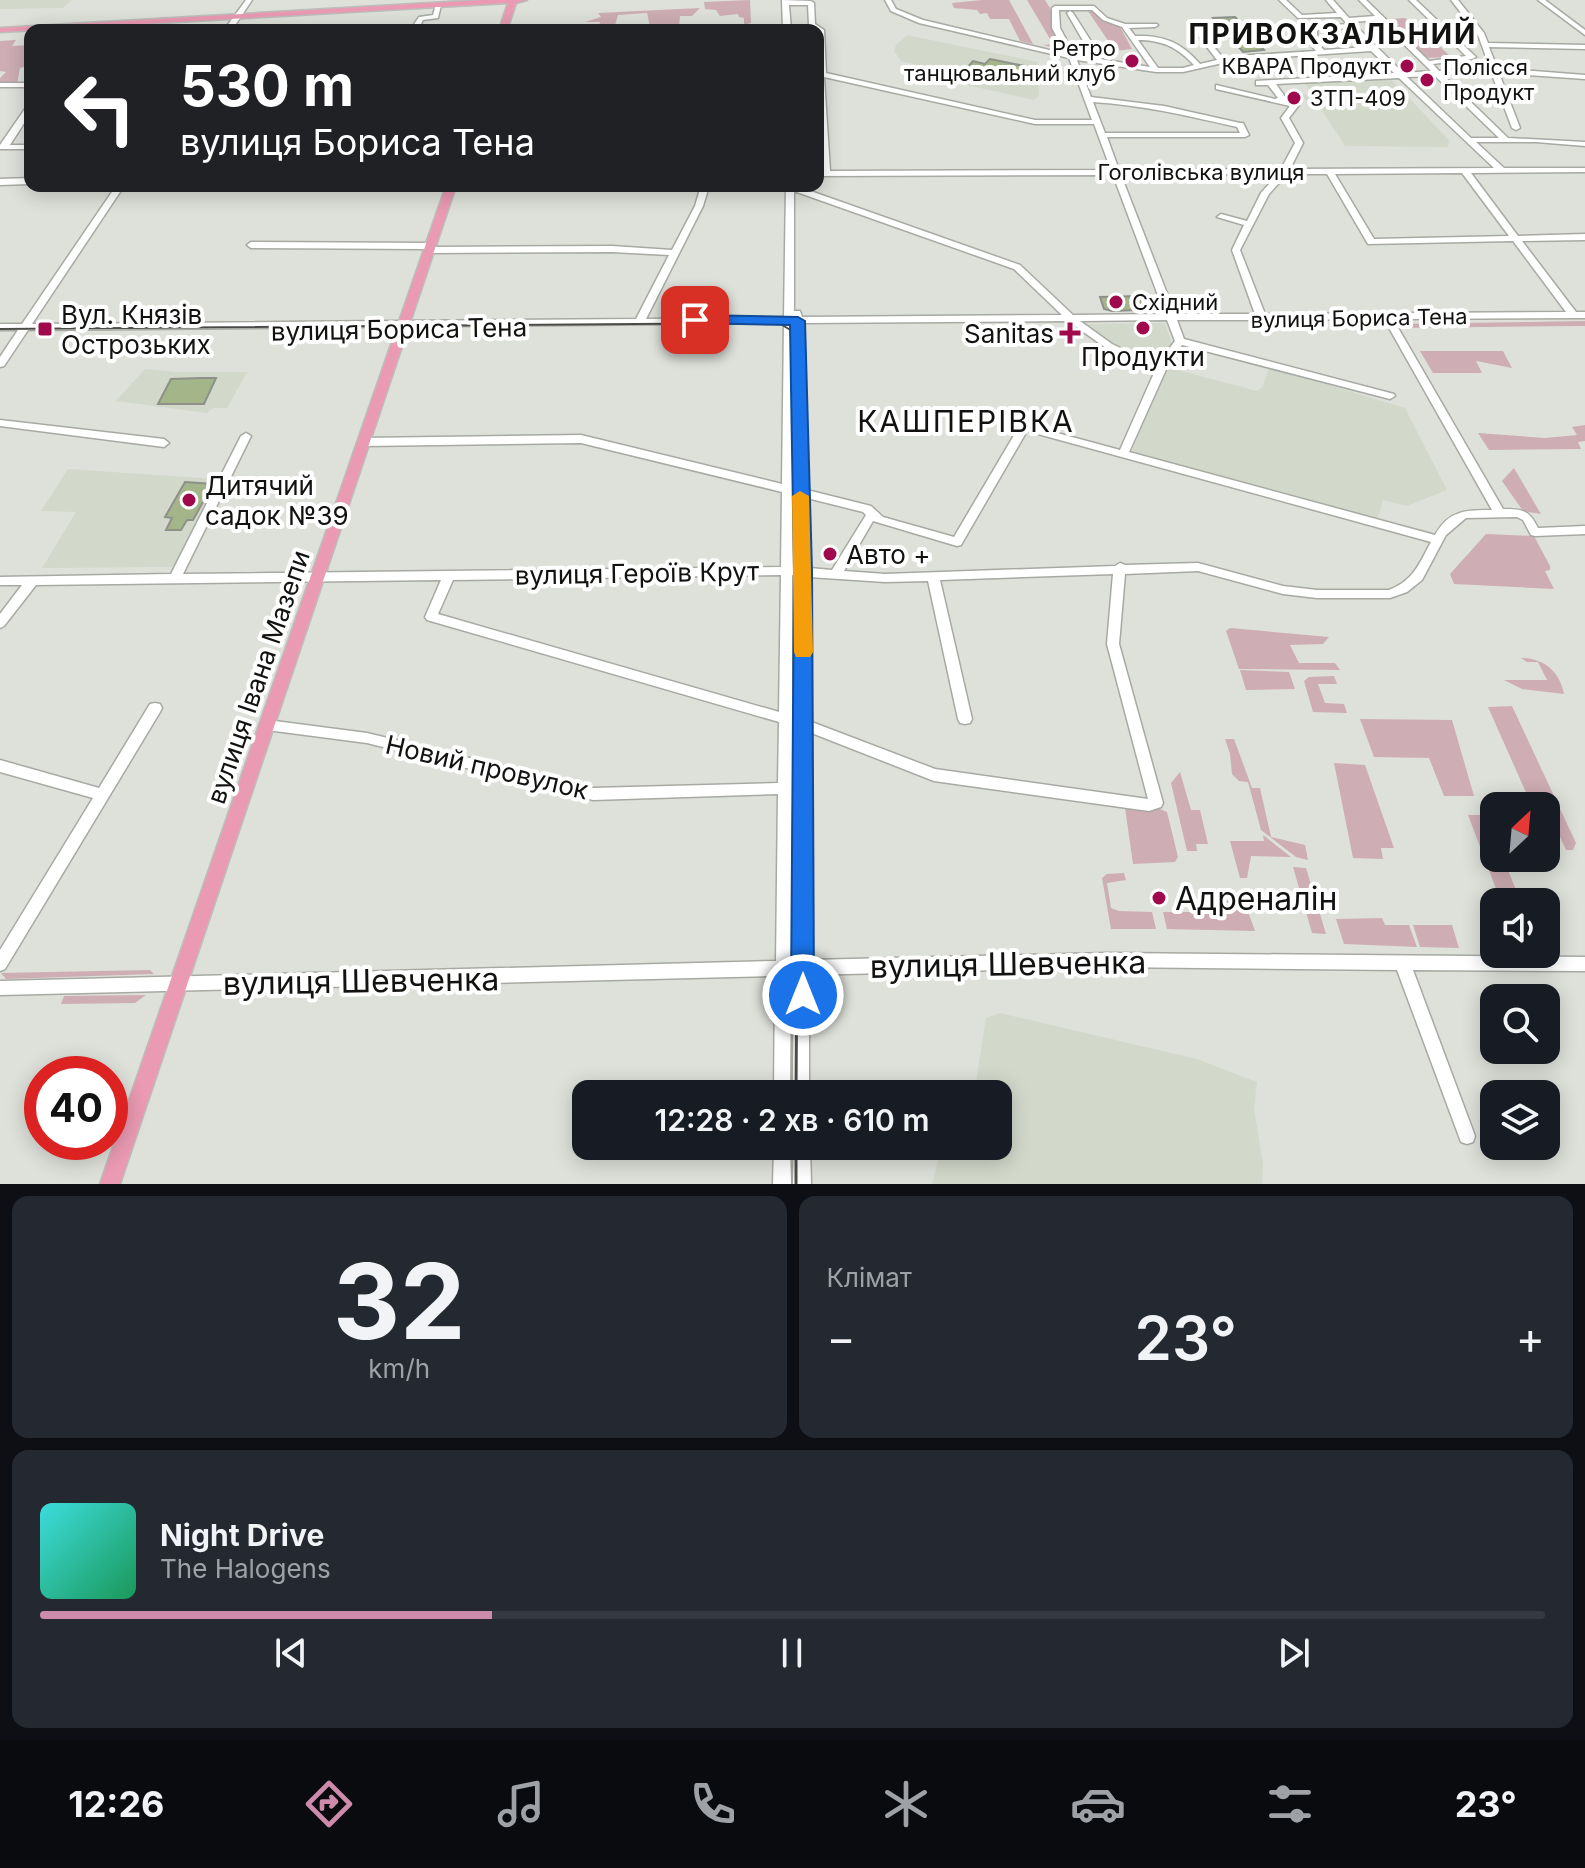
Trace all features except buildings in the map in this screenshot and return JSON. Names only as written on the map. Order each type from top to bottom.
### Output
[{"type":"main road","points":[[138,24],[398,3],[491,0]]},
{"type":"main road","points":[[505,24],[513,0]]},
{"type":"main road","points":[[85,24],[523,0]]},
{"type":"main road","points":[[0,29],[24,28]]},
{"type":"main road","points":[[0,29],[24,29]]},
{"type":"main road","name":"вулиця Івана Мазепи","points":[[110,1184],[449,192]]},
{"type":"street","points":[[232,24],[249,0]]},
{"type":"street","points":[[888,0],[893,10],[921,22],[1072,57],[1156,70],[1198,66],[1221,60],[1373,49]]},
{"type":"street","points":[[1282,0],[1300,17],[1347,21]]},
{"type":"street","points":[[1329,0],[1373,49],[1501,170]]},
{"type":"street","points":[[1362,0],[1506,140]]},
{"type":"street","points":[[1412,0],[1472,57],[1427,63]]},
{"type":"street","points":[[1454,0],[1485,45],[1516,128]]},
{"type":"street","points":[[1541,0],[1585,33]]},
{"type":"street","points":[[785,24],[784,1],[811,3],[812,24]]},
{"type":"street","points":[[418,24],[421,18],[436,17],[438,5]]},
{"type":"street","points":[[1155,25],[1124,26],[1105,19],[1094,8],[1055,8],[1056,28],[1072,57],[1180,341]]},
{"type":"street","points":[[1070,13],[1090,46],[1089,51],[1072,57]]},
{"type":"street","points":[[1322,52],[1313,43],[1314,28],[1381,18]]},
{"type":"street","points":[[1192,24],[1221,60]]},
{"type":"street","points":[[1124,26],[1156,70]]},
{"type":"street","points":[[1132,38],[1159,37],[1183,47],[1198,66]]},
{"type":"street","points":[[1485,45],[1585,47]]},
{"type":"street","points":[[1259,83],[1495,70],[1585,77]]},
{"type":"street","points":[[824,74],[1035,122],[1097,122]]},
{"type":"street","points":[[1271,83],[1283,100]]},
{"type":"street","points":[[0,85],[24,85]]},
{"type":"street","points":[[1219,87],[1295,105],[1285,118],[1299,143],[1284,172],[1265,193],[1236,250],[1262,319]]},
{"type":"street","points":[[1088,99],[1133,101],[1210,118],[1240,125],[1245,135],[1102,135]]},
{"type":"street","points":[[2,147],[24,116]]},
{"type":"street","points":[[1470,140],[1585,144]]},
{"type":"street","points":[[2,147],[24,147]]},
{"type":"street","name":"Гоголівська вулиця","points":[[824,174],[1585,170]]},
{"type":"street","points":[[1329,171],[1371,242],[1585,237]]},
{"type":"street","points":[[1465,171],[1580,316]]},
{"type":"street","points":[[0,182],[24,181]]},
{"type":"street","points":[[0,364],[116,192]]},
{"type":"street","points":[[639,323],[703,192]]},
{"type":"street","points":[[794,192],[795,571],[803,724],[801,1080]]},
{"type":"street","points":[[808,192],[1017,267],[1073,320],[1126,355],[1164,362]]},
{"type":"street","points":[[1221,217],[1249,224]]},
{"type":"street","points":[[251,245],[612,249],[674,253]]},
{"type":"street","name":"вулиця Бориса Тена","points":[[0,333],[24,330],[792,321],[1580,316]]},
{"type":"street","points":[[1388,318],[1499,512]]},
{"type":"street","name":"вулиця Бориса Тена","points":[[0,327],[24,330]]},
{"type":"street","points":[[1123,454],[1164,362],[1180,341]]},
{"type":"street","points":[[1180,341],[1390,396]]},
{"type":"street","points":[[0,423],[164,443]]},
{"type":"street","points":[[364,442],[581,439],[867,509],[879,520],[957,542],[1024,427],[1437,540],[1448,525],[1463,514],[1499,512],[1523,515],[1535,532],[1585,530]]},
{"type":"street","points":[[175,578],[246,436]]},
{"type":"street","points":[[837,572],[872,514]]},
{"type":"street","name":"вулиця Героїв Крут","points":[[0,581],[795,571],[885,578],[1120,567],[1198,567],[1283,590],[1317,594],[1390,594],[1403,589],[1422,572],[1437,540]]},
{"type":"street","points":[[449,575],[431,617],[803,724],[934,775],[1047,789],[1119,803],[1156,803],[1113,644],[1120,567]]},
{"type":"street","points":[[782,1080],[786,788],[795,571]]},
{"type":"street","points":[[933,576],[965,719]]},
{"type":"street","points":[[0,623],[32,581]]},
{"type":"street","points":[[0,964],[155,708]]},
{"type":"street","name":"Новий провулок","points":[[267,725],[367,738],[593,794],[803,788]]},
{"type":"street","points":[[0,766],[101,794]]},
{"type":"street","name":"вулиця Шевченка","points":[[0,988],[176,986],[1108,960],[1585,964]]},
{"type":"street","points":[[1403,964],[1467,1136]]},
{"type":"street","points":[[782,1160],[782,1184]]},
{"type":"street","points":[[802,1160],[802,1184]]},
{"type":"shaded area","points":[[0,0],[72,0],[63,8],[0,9]]},
{"type":"shaded area","points":[[750,0],[751,23],[744,24],[744,18],[738,14],[720,16],[716,10],[705,9],[704,2]]},
{"type":"shaded area","points":[[1009,0],[1033,44],[1020,41],[1009,19],[990,19],[987,13],[954,8],[952,3]]},
{"type":"shaded area","points":[[1027,0],[1045,0],[1051,10],[1052,27],[1063,46],[1060,49],[1043,45],[1053,44]]},
{"type":"shaded area","points":[[700,8],[692,16],[680,16],[679,24],[649,24],[647,13],[618,15],[615,24],[585,22],[601,17],[598,13]]},
{"type":"shaded area","points":[[1090,9],[1119,25],[1132,49],[1115,51],[1088,11],[1074,10]]},
{"type":"shaded area","points":[[1392,19],[1413,21],[1451,57],[1425,58],[1410,44],[1415,43],[1412,40],[1406,40],[1392,26],[1399,25]]},
{"type":"shaded area","points":[[907,35],[1038,62],[1037,65],[1066,71],[1068,75],[1046,72],[1038,83],[1039,95],[1034,100],[958,83],[950,73],[901,61],[894,51]]},
{"type":"shaded area","points":[[16,40],[12,46],[24,45],[24,67],[20,68],[17,84],[0,84],[0,78],[6,72],[0,71],[0,41]]},
{"type":"shaded area","points":[[1389,77],[1449,140],[1448,147],[1345,146],[1318,104],[1309,104],[1302,95],[1313,94],[1304,83]]},
{"type":"shaded area","points":[[1585,321],[1585,326],[1400,328],[1397,324]]},
{"type":"shaded area","points":[[1165,323],[1172,344],[1163,358],[1156,359],[1120,350],[1083,324]]},
{"type":"shaded area","points":[[1420,351],[1503,351],[1512,368],[1476,361],[1482,373],[1433,373]]},
{"type":"shaded area","points":[[1166,367],[1257,391],[1263,386],[1269,367],[1405,408],[1447,490],[1407,506],[1383,500],[1377,520],[1141,456],[1132,451]]},
{"type":"shaded area","points":[[145,369],[247,372],[227,408],[213,408],[207,413],[116,401]]},
{"type":"shaded area","points":[[1585,425],[1585,441],[1578,442],[1581,449],[1489,450],[1478,433],[1545,438],[1577,435],[1572,427]]},
{"type":"shaded area","points":[[1514,468],[1541,514],[1523,511],[1502,481]]},
{"type":"shaded area","points":[[68,469],[216,479],[175,567],[42,568],[76,512],[41,511]]},
{"type":"shaded area","points":[[1486,534],[1534,536],[1550,566],[1550,570],[1545,571],[1554,589],[1454,584],[1450,574]]},
{"type":"shaded area","points":[[1230,628],[1329,637],[1323,644],[1290,645],[1299,663],[1335,663],[1340,670],[1239,669],[1226,631]]},
{"type":"shaded area","points":[[1521,658],[1537,661],[1550,668],[1559,679],[1564,694],[1522,689],[1504,680],[1547,680],[1538,662],[1527,662]]},
{"type":"shaded area","points":[[1240,670],[1289,672],[1295,689],[1246,690]]},
{"type":"shaded area","points":[[1334,676],[1337,684],[1318,684],[1325,703],[1344,704],[1347,713],[1313,712],[1304,681],[1309,677]]},
{"type":"shaded area","points":[[1512,706],[1552,792],[1526,792],[1488,707]]},
{"type":"shaded area","points":[[1360,719],[1452,720],[1474,796],[1444,796],[1429,758],[1374,757]]},
{"type":"shaded area","points":[[1225,739],[1234,739],[1252,788],[1260,788],[1271,837],[1305,845],[1308,860],[1296,857],[1261,830],[1248,782],[1239,781],[1232,774]]},
{"type":"shaded area","points":[[1334,763],[1365,765],[1394,848],[1381,848],[1383,859],[1353,858]]},
{"type":"shaded area","points":[[1180,772],[1191,810],[1200,810],[1208,844],[1196,844],[1197,851],[1187,851],[1171,783]]},
{"type":"shaded area","points":[[1125,808],[1167,812],[1178,857],[1175,862],[1133,864]]},
{"type":"shaded area","points":[[1560,809],[1576,843],[1573,850],[1566,850],[1560,837]]},
{"type":"shaded area","points":[[1468,815],[1480,815],[1480,847]]},
{"type":"shaded area","points":[[1263,835],[1291,857],[1251,856],[1247,878],[1240,878],[1230,841],[1264,841]]},
{"type":"shaded area","points":[[1293,867],[1306,868],[1326,934],[1312,933]]},
{"type":"shaded area","points":[[1490,872],[1509,872],[1515,888],[1496,888]]},
{"type":"shaded area","points":[[1124,873],[1126,880],[1107,883],[1111,908],[1152,912],[1156,929],[1111,929],[1102,878],[1107,874]]},
{"type":"shaded area","points":[[1207,900],[1244,901],[1255,931],[1167,929],[1163,912],[1209,912]]},
{"type":"shaded area","points":[[1382,918],[1385,925],[1409,925],[1417,947],[1344,944],[1336,919]]},
{"type":"shaded area","points":[[1413,925],[1452,925],[1459,948],[1420,947]]},
{"type":"shaded area","points":[[150,970],[154,974],[6,979],[1,973]]},
{"type":"shaded area","points":[[146,995],[135,1003],[61,1004],[64,996]]},
{"type":"shaded area","points":[[1000,1013],[1197,1059],[1257,1082],[1254,1109],[1263,1164],[1262,1184],[932,1184],[938,1160],[1012,1160],[1012,1080],[976,1080],[986,1018]]},
{"type":"tram line","points":[[0,329],[779,323],[792,331],[796,351],[798,778]]},
{"type":"tram line","points":[[796,1080],[798,778]]},
{"type":"tram line","points":[[796,1160],[796,1184]]},
{"type":"slow traffic","points":[[800,496],[803,652]]},
{"type":"place","name":"Ретро танцювальний клуб","points":[[1132,61]]},
{"type":"place","name":"КВАРА Продукт","points":[[1407,66]]},
{"type":"place","name":"Полісся Продукт","points":[[1427,80]]},
{"type":"place","name":"ЗТП-409","points":[[1294,98]]},
{"type":"place","name":"Східний","points":[[1116,302]]},
{"type":"place","name":"Продукти","points":[[1143,328]]},
{"type":"place","name":"Вул. Князів Острозьких","points":[[45,329]]},
{"type":"place","name":"Sanitas","points":[[1070,333]]},
{"type":"place","name":"Дитячий садок №39","points":[[189,500]]},
{"type":"place","name":"Авто +","points":[[830,554]]},
{"type":"place","name":"Адреналін","points":[[1159,898]]},
{"type":"district","name":"ПРИВОКЗАЛЬНИЙ","points":[[1333,34]]},
{"type":"district","name":"КАШПЕРІВКА","points":[[966,421]]},
{"type":"route","points":[[695,320],[798,321],[803,571],[803,995]]}]
